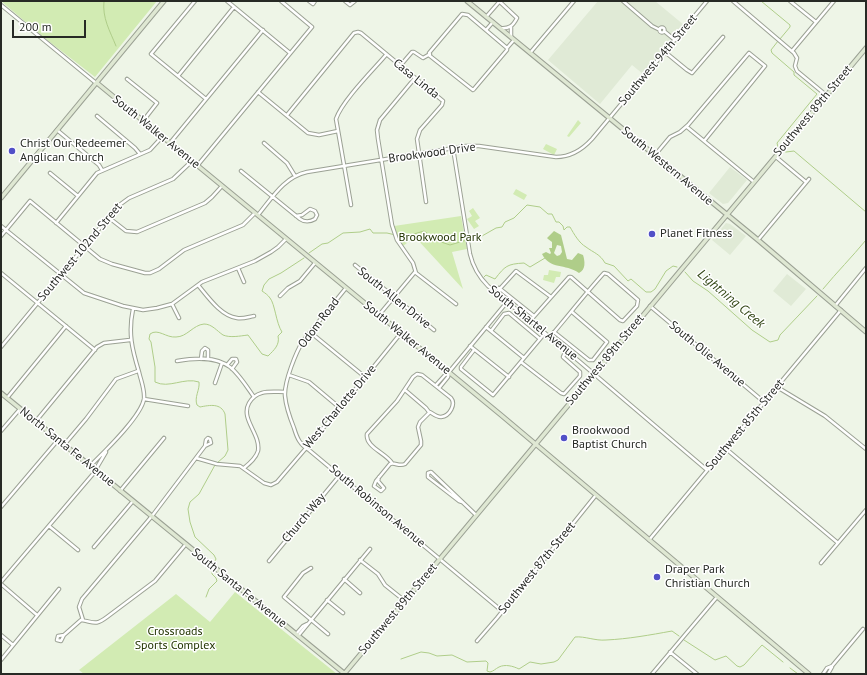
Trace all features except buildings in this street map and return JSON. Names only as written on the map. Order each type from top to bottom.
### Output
[{"type":"main road","points":[[1,198],[164,1]]},
{"type":"main road","name":"South Western Avenue","points":[[467,1],[758,240],[866,332]]},
{"type":"main road","name":"Southwest 89th Street","points":[[345,674],[726,214],[866,48]]},
{"type":"main road","name":"South Walker Avenue","points":[[96,83],[536,444],[809,674]]},
{"type":"main road","name":"North Santa Fe Avenue","points":[[1,393],[133,501]]},
{"type":"main road","name":"South Santa Fe Avenue","points":[[133,501],[345,674]]},
{"type":"street","points":[[195,1],[152,54],[206,99]]},
{"type":"street","points":[[227,1],[290,53]]},
{"type":"street","points":[[197,166],[312,27],[281,1]]},
{"type":"street","points":[[309,1],[313,4],[316,1]]},
{"type":"street","points":[[345,1],[350,5],[355,1]]},
{"type":"street","points":[[486,17],[499,1],[517,18],[511,27],[506,29],[500,28]]},
{"type":"street","points":[[530,53],[574,1]]},
{"type":"street","points":[[623,1],[652,26],[660,30],[662,28],[675,40]]},
{"type":"street","name":"Southwest 94th Street","points":[[609,118],[707,1]]},
{"type":"street","points":[[733,1],[792,51],[797,57],[795,66],[797,72],[826,95]]},
{"type":"street","points":[[791,1],[816,22]]},
{"type":"street","points":[[792,51],[834,1]]},
{"type":"street","name":"South Walker Avenue","points":[[1,5],[96,83]]},
{"type":"street","points":[[178,76],[234,7]]},
{"type":"street","points":[[400,66],[412,52],[423,58],[430,54],[462,14],[468,15],[507,48]]},
{"type":"street","points":[[486,30],[493,22]]},
{"type":"street","points":[[430,54],[472,90],[507,50],[513,39],[511,27]]},
{"type":"street","points":[[170,143],[263,30]]},
{"type":"street","name":"Casa Linda","points":[[287,115],[354,33],[359,32],[443,102],[418,133],[416,142],[426,202]]},
{"type":"street","points":[[665,52],[692,73],[723,38]]},
{"type":"street","points":[[654,155],[670,136],[680,132],[687,126],[749,53],[765,66],[704,141]]},
{"type":"street","points":[[351,205],[336,119],[338,113],[386,54]]},
{"type":"street","points":[[127,78],[157,103],[143,121]]},
{"type":"street","points":[[415,78],[379,122],[377,130],[394,232],[397,240],[413,263],[415,272],[456,304]]},
{"type":"street","points":[[258,92],[308,133],[319,135],[338,131]]},
{"type":"street","points":[[97,116],[140,154]]},
{"type":"street","name":"Brookwood Drive","points":[[6,230],[30,201],[105,262],[136,271],[150,273],[159,269],[184,250],[243,225],[273,197],[286,182],[295,176],[307,172],[452,148],[479,146],[550,156],[565,156],[577,152],[586,146],[609,118]]},
{"type":"street","points":[[687,126],[754,182]]},
{"type":"street","points":[[56,130],[102,170]]},
{"type":"street","points":[[56,223],[96,174],[151,149],[162,137]]},
{"type":"street","points":[[264,143],[288,163],[295,176]]},
{"type":"street","name":"South Shartel Avenue","points":[[452,148],[472,261],[476,272],[483,282],[566,350],[707,470]]},
{"type":"street","points":[[775,156],[806,182]]},
{"type":"street","name":"Southwest 102nd Street","points":[[1,346],[122,202],[173,179],[192,162]]},
{"type":"street","points":[[242,171],[273,197],[302,221],[313,220],[317,215],[315,211],[310,209],[302,215],[296,216]]},
{"type":"street","points":[[50,172],[78,196]]},
{"type":"street","points":[[758,240],[809,178]]},
{"type":"street","points":[[108,217],[126,231],[137,232],[205,203],[212,198],[222,186]]},
{"type":"street","points":[[1,226],[60,275],[89,296],[133,308],[152,309],[172,304],[198,285],[275,250],[286,239]]},
{"type":"street","points":[[1,236],[6,230]]},
{"type":"street","points":[[280,296],[301,280],[315,263]]},
{"type":"street","name":"South Allen Drive","points":[[355,265],[434,330]]},
{"type":"street","points":[[238,268],[244,282]]},
{"type":"street","points":[[835,306],[866,268]]},
{"type":"street","points":[[496,293],[516,271],[551,297]]},
{"type":"street","points":[[379,315],[415,272]]},
{"type":"street","points":[[1,273],[95,350]]},
{"type":"street","points":[[530,321],[569,277],[571,277],[588,292],[623,321],[628,317],[639,302],[605,273],[588,292],[550,337]]},
{"type":"street","points":[[198,285],[221,310],[228,315],[239,318],[254,316]]},
{"type":"street","name":"Odom Road","points":[[306,448],[303,446],[295,432],[288,412],[285,392],[289,375],[299,348],[310,332],[346,288]]},
{"type":"street","points":[[499,288],[534,316]]},
{"type":"street","points":[[436,385],[507,302]]},
{"type":"street","points":[[172,304],[179,318]]},
{"type":"street","name":"South Olie Avenue","points":[[650,306],[764,402]]},
{"type":"street","points":[[90,466],[107,450],[139,412],[144,399],[144,390],[130,340],[130,326],[133,308]]},
{"type":"street","name":"Southwest 85th Street","points":[[649,540],[840,310]]},
{"type":"street","points":[[554,332],[590,360],[593,360],[607,342],[572,312]]},
{"type":"street","points":[[491,331],[504,314],[509,313],[540,339]]},
{"type":"street","points":[[7,398],[66,326]]},
{"type":"street","points":[[486,327],[524,358]]},
{"type":"street","points":[[310,332],[365,377]]},
{"type":"street","name":"West Charlotte Drive","points":[[244,468],[258,480],[267,484],[271,485],[278,481],[401,333]]},
{"type":"street","points":[[474,350],[461,367],[461,370],[493,396],[545,333]]},
{"type":"street","points":[[36,422],[95,350],[104,343],[130,340]]},
{"type":"street","points":[[470,346],[509,377]]},
{"type":"street","points":[[201,359],[202,350],[206,348],[208,350],[208,359]]},
{"type":"street","points":[[521,362],[564,394],[580,376],[580,372],[563,357],[566,350]]},
{"type":"street","points":[[177,361],[208,359],[227,365],[232,369],[254,397]]},
{"type":"street","points":[[227,365],[232,359],[236,359],[237,362],[232,369]]},
{"type":"street","points":[[215,383],[222,363]]},
{"type":"street","points":[[64,445],[86,419],[114,380],[119,376],[138,371]]},
{"type":"street","points":[[439,388],[448,377],[448,372]]},
{"type":"street","points":[[405,390],[429,412],[440,417],[444,416],[452,408],[454,403],[451,398],[424,375],[417,374],[413,377],[389,410],[369,430],[367,436],[370,443],[392,463],[400,465],[405,464],[419,448],[421,441],[418,426],[429,412]]},
{"type":"street","points":[[289,375],[309,382],[340,408]]},
{"type":"street","points":[[777,387],[825,416],[866,449]]},
{"type":"street","points":[[196,458],[213,464],[234,465],[244,468],[254,459],[258,450],[257,441],[246,412],[248,406],[254,397],[264,392],[285,392]]},
{"type":"street","points":[[144,399],[188,406]]},
{"type":"street","points":[[1,431],[20,409]]},
{"type":"street","points":[[120,491],[164,438]]},
{"type":"street","points":[[1,507],[58,440]]},
{"type":"street","points":[[83,620],[79,607],[82,599],[152,516],[205,446]]},
{"type":"street","name":"South Robinson Avenue","points":[[306,448],[502,611]]},
{"type":"street","points":[[725,448],[838,543]]},
{"type":"street","points":[[37,615],[1,583],[95,470],[107,450]]},
{"type":"street","points":[[379,477],[378,481],[384,488],[381,491],[374,486],[374,483],[379,477],[392,463]]},
{"type":"street","points":[[452,494],[431,472],[428,473],[428,477],[452,494],[476,515]]},
{"type":"street","name":"Church Way","points":[[269,561],[340,476]]},
{"type":"street","name":"Southwest 87th Street","points":[[477,640],[596,495]]},
{"type":"street","points":[[94,547],[133,501]]},
{"type":"street","points":[[821,563],[866,510]]},
{"type":"street","points":[[49,526],[78,550]]},
{"type":"street","points":[[64,635],[80,620],[95,623],[107,618],[155,581],[186,544]]},
{"type":"street","points":[[297,635],[303,626],[311,620],[370,549]]},
{"type":"street","points":[[360,560],[378,574],[385,585],[404,601]]},
{"type":"street","points":[[311,568],[303,573],[284,597],[328,634]]},
{"type":"street","points":[[344,579],[360,593]]},
{"type":"street","points":[[1,660],[59,589]]},
{"type":"street","points":[[652,674],[717,597]]},
{"type":"street","points":[[327,600],[344,614]]},
{"type":"street","points":[[828,674],[832,666],[863,629]]},
{"type":"street","points":[[1,635],[13,645]]},
{"type":"street","points":[[670,652],[697,674]]},
{"type":"street","points":[[823,674],[827,668],[832,666]]},
{"type":"shaded area","points":[[598,1],[655,1],[684,25],[643,74],[632,65],[600,104],[548,60]]},
{"type":"shaded area","points":[[730,167],[747,180],[728,203],[723,204],[709,193]]},
{"type":"shaded area","points":[[726,223],[730,224],[746,236],[730,255],[712,240]]},
{"type":"shaded area","points":[[554,231],[561,235],[567,259],[572,260],[578,253],[583,255],[583,270],[579,273],[549,262],[545,259],[542,254],[546,252],[550,254],[549,248],[552,248],[552,242],[547,238]],"holes":[[[557,245],[561,246],[562,252],[557,256],[554,253]]]},
{"type":"shaded area","points":[[787,274],[806,289],[791,306],[773,291]]},
{"type":"green space","points":[[1,1],[157,1],[95,77],[42,36]]},
{"type":"green space","points":[[578,120],[581,123],[569,137],[567,136]]},
{"type":"green space","points":[[546,144],[557,149],[554,155],[543,149]]},
{"type":"green space","points":[[516,189],[527,195],[524,200],[513,194]]},
{"type":"green space","points":[[473,208],[480,218],[475,221],[479,226],[474,229],[467,219],[472,216],[469,211]]},
{"type":"green space","name":"Brookwood Park","points":[[461,216],[467,249],[452,252],[463,289],[415,237],[403,246],[397,238],[394,226]]},
{"type":"green space","points":[[549,270],[561,272],[560,277],[556,277],[554,283],[543,280],[544,275],[548,275]]},
{"type":"green space","name":"Crossroads Sports Complex","points":[[235,592],[337,674],[84,674],[79,670],[176,594],[210,622]]},
{"type":"waterway","points":[[104,1],[105,19],[116,46]]},
{"type":"waterway","points":[[761,1],[790,25],[780,39]]},
{"type":"waterway","points":[[778,41],[771,50],[772,53],[794,72],[794,75],[817,94],[777,143],[778,147]]},
{"type":"waterway","points":[[783,151],[794,151],[866,212]]},
{"type":"waterway","name":"Lightning Creek","points":[[309,253],[343,233],[360,232],[370,229],[373,233],[387,233],[404,237],[424,231],[438,241],[450,245],[470,239],[476,235],[482,236],[496,228],[502,227],[505,222],[514,218],[527,205],[540,207],[548,214],[552,214],[556,222],[559,222],[563,226],[564,230],[567,227],[570,227],[583,245],[599,256],[605,263],[614,266],[628,281],[631,279],[646,292],[651,292],[655,289],[666,271],[673,266],[677,267]]},
{"type":"waterway","name":"Lightning Creek","points":[[823,289],[866,240]]},
{"type":"waterway","name":"Lightning Creek","points":[[217,463],[225,456],[228,450],[225,414],[223,410],[218,406],[200,407],[197,405],[196,399],[199,382],[188,381],[171,384],[160,384],[155,382],[155,367],[151,342],[149,339],[150,334],[156,332],[172,337],[180,336],[197,326],[207,324],[226,336],[248,335],[262,354],[268,356],[276,347],[278,336],[282,332],[278,324],[272,301],[262,291],[264,285],[269,279],[304,258]]},
{"type":"waterway","points":[[484,277],[486,275],[495,279],[507,266],[524,263],[530,267],[545,258]]},
{"type":"waterway","name":"Lightning Creek","points":[[685,272],[693,281],[708,291],[752,330],[770,342],[778,340],[780,335],[817,296]]},
{"type":"waterway","name":"Lightning Creek","points":[[213,565],[216,559],[214,555],[195,537],[190,522],[188,509],[190,502],[199,494],[215,465]]},
{"type":"waterway","name":"Lightning Creek","points":[[206,597],[209,589],[217,581],[212,574],[212,568]]},
{"type":"waterway","points":[[401,659],[421,652],[437,656],[452,655],[467,662],[486,661],[488,663],[487,671],[490,672],[504,666],[512,666],[519,669],[530,662],[541,664],[554,662],[558,660],[575,637],[602,640],[639,637],[672,631],[679,636]]},
{"type":"waterway","points":[[684,640],[715,660],[726,656],[740,667],[744,665],[762,645],[783,662]]},
{"type":"waterway","points":[[790,668],[798,674]]},
{"type":"place","name":"Christ Our Redeemer Anglican Church","points":[[12,151]]},
{"type":"place","name":"Planet Fitness","points":[[652,234]]},
{"type":"place","name":"Brookwood Baptist Church","points":[[564,438]]},
{"type":"place","name":"Draper Park Christian Church","points":[[657,577]]}]
